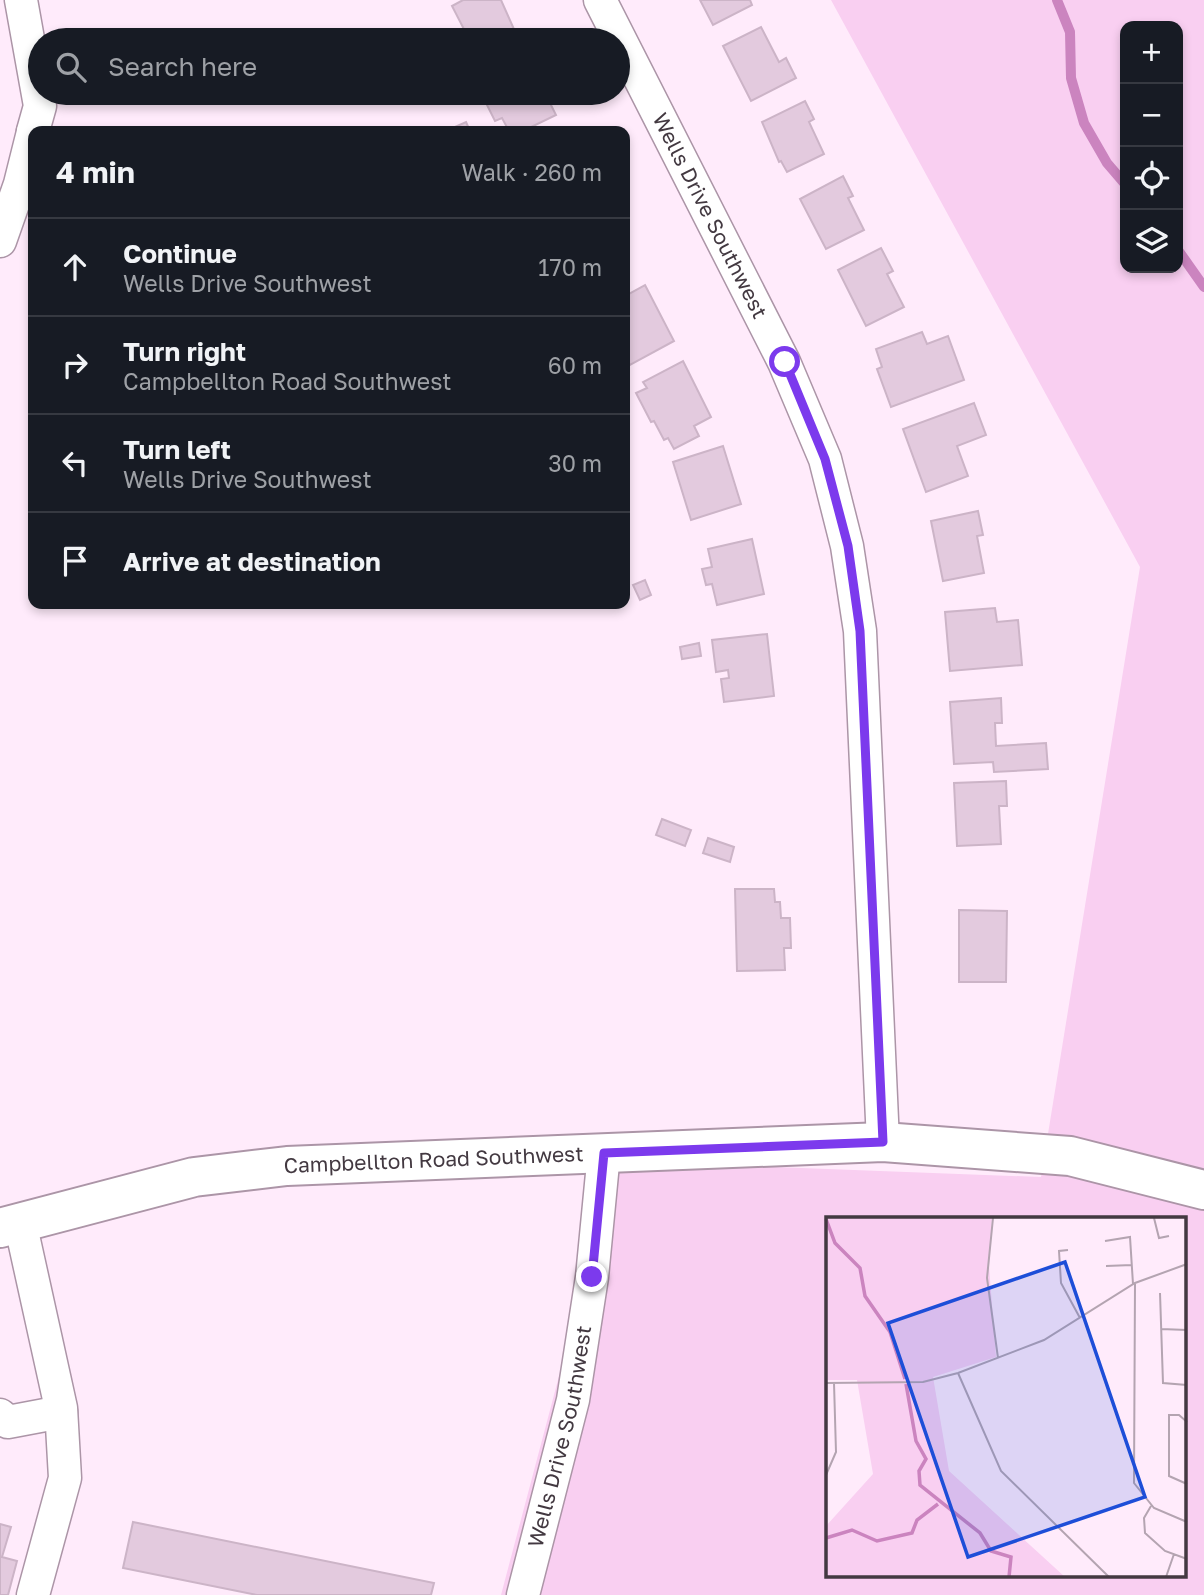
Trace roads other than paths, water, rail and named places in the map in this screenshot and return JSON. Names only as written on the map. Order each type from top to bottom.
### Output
[{"type":"main road","name":"Campbellton Road Southwest","points":[[10,1225],[194,1177],[287,1166],[883,1142],[1070,1156],[1204,1190]]},
{"type":"street","points":[[21,0],[28,39]]},
{"type":"street","name":"Wells Drive Southwest","points":[[600,0],[614,28]]},
{"type":"street","name":"Wells Drive Southwest","points":[[630,59],[785,362],[825,459],[848,546],[860,631],[883,1142]]},
{"type":"street","points":[[35,126],[40,105]]},
{"type":"street","points":[[0,241],[28,152]]},
{"type":"street","name":"Wells Drive Southwest","points":[[523,1595],[573,1400],[592,1277],[604,1153]]},
{"type":"street","points":[[10,1225],[61,1412],[65,1478],[33,1595]]},
{"type":"street","points":[[3,1424],[61,1412]]},
{"type":"waterway","points":[[1057,0],[1070,32],[1071,78],[1084,123],[1107,163],[1120,178]]},
{"type":"waterway","points":[[1183,257],[1204,287]]}]
